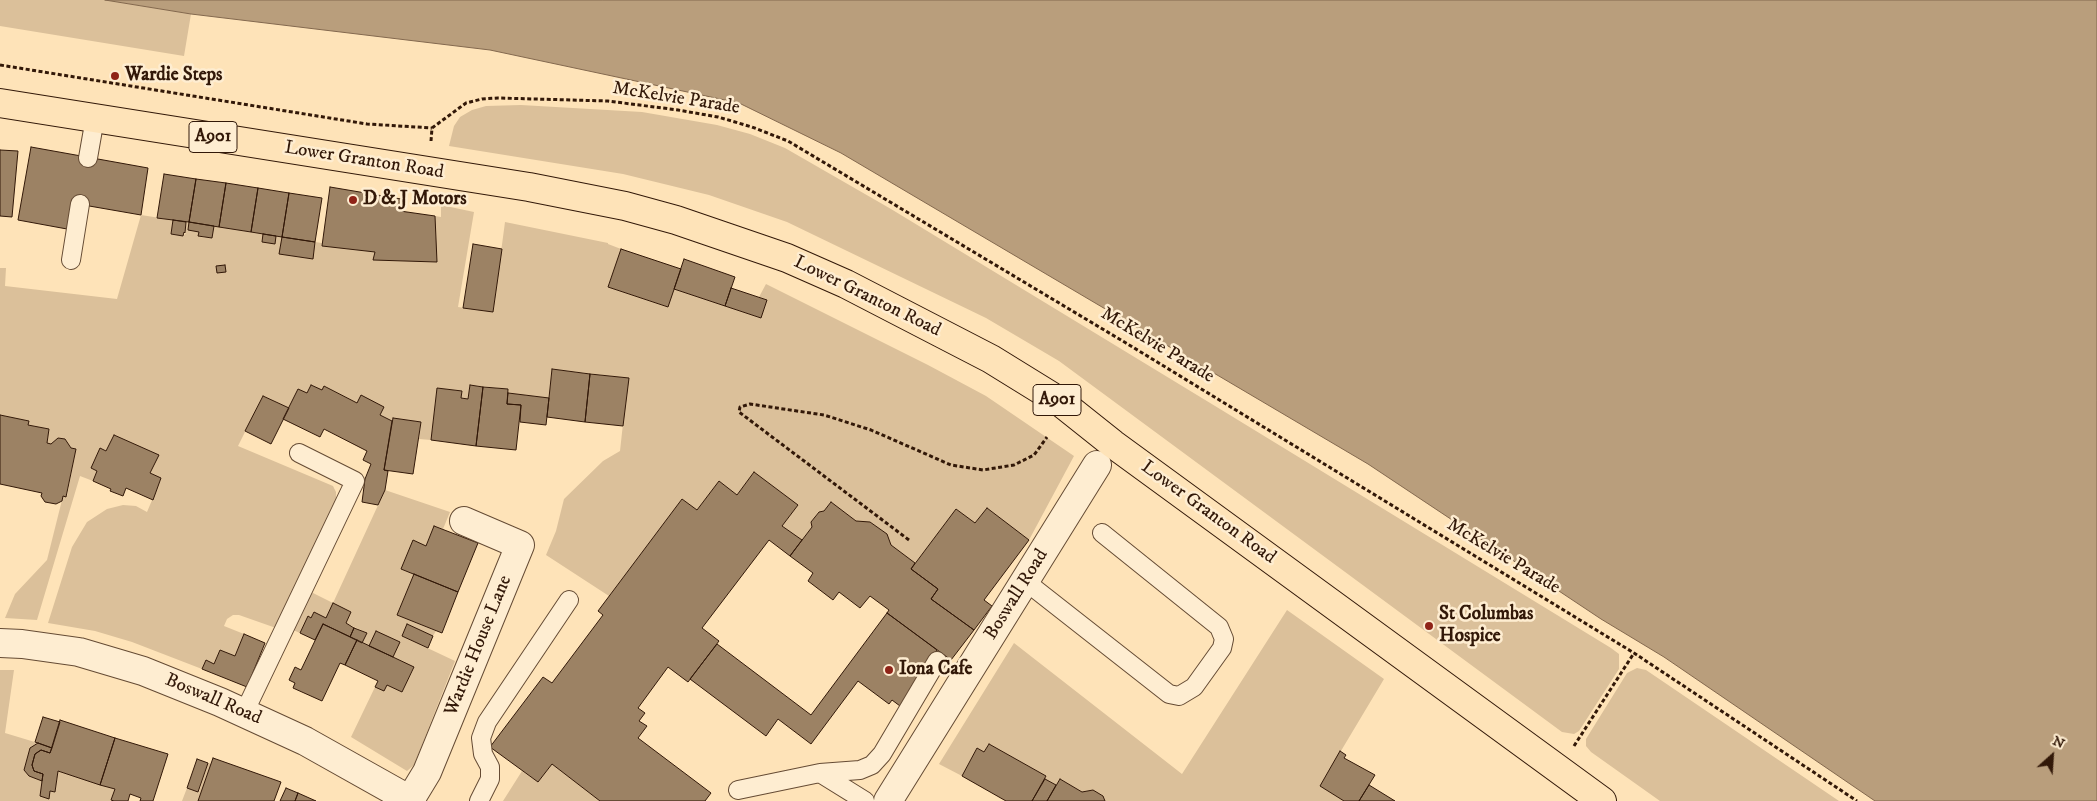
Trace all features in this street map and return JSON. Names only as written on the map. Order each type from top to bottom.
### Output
[{"type":"main road","name":"Lower Granton Road","points":[[0,103],[529,187],[624,206],[731,238],[787,258],[846,284],[991,359],[1059,400],[1112,444],[1602,801]]},
{"type":"street","name":"Boswall Road","points":[[888,801],[1098,466]]},
{"type":"street","name":"Wardie House Lane","points":[[411,800],[427,772],[520,545],[464,522]]},
{"type":"street","name":"Boswall Road","points":[[0,644],[57,648],[101,657],[176,684],[305,741],[411,800]]},
{"type":"lane","points":[[88,158],[95,118]]},
{"type":"lane","points":[[71,260],[80,204]]},
{"type":"lane","points":[[244,713],[355,481],[299,453]]},
{"type":"lane","points":[[1025,581],[1168,694],[1179,696],[1194,688],[1222,648],[1224,639],[1219,627],[1102,533]]},
{"type":"lane","points":[[479,801],[490,779],[490,767],[483,754],[481,738],[487,722],[569,600]]},
{"type":"lane","points":[[738,790],[820,773],[860,770],[872,765],[882,754],[937,661]]},
{"type":"lane","points":[[820,773],[865,801]]},
{"type":"path","points":[[0,65],[367,124],[432,128],[427,171]]},
{"type":"path","name":"McKelvie Parade","points":[[432,128],[466,104],[482,99],[608,101],[718,117],[752,127],[788,141],[1126,343],[1634,653],[1857,801]]},
{"type":"path","points":[[909,540],[739,412],[740,407],[750,404],[824,415],[871,430],[951,465],[983,470],[1014,465],[1034,456],[1048,437]]},
{"type":"path","points":[[1559,770],[1634,653]]},
{"type":"shaded area","points":[[0,0],[105,0],[191,14],[184,56],[0,26]]},
{"type":"shaded area","points":[[105,0],[2097,0],[2097,801],[1875,801],[1664,657],[1601,619],[1368,464],[841,153],[739,103],[490,50],[191,14]]},
{"type":"shaded area","points":[[521,105],[642,112],[717,125],[750,134],[785,148],[891,209],[1611,648],[1619,654],[1619,669],[1579,731],[1574,734],[1562,732],[1059,361],[986,318],[787,222],[709,195],[623,174],[449,146],[454,126],[460,117],[472,110],[486,106]]},
{"type":"shaded area","points":[[441,205],[474,212],[458,307],[493,312],[505,222],[608,243],[621,249],[608,287],[667,307],[674,289],[761,318],[767,300],[759,297],[766,284],[986,396],[1074,456],[1029,540],[987,508],[975,523],[956,509],[915,563],[891,545],[887,534],[870,522],[856,521],[831,502],[824,511],[818,512],[811,522],[812,527],[802,540],[782,526],[798,505],[754,472],[737,495],[719,481],[697,510],[682,499],[609,596],[546,555],[556,531],[564,499],[603,461],[620,451],[628,378],[552,369],[549,398],[508,393],[508,389],[470,385],[468,399],[461,398],[462,391],[437,388],[431,440],[419,439],[421,422],[393,418],[392,421],[380,415],[384,407],[357,403],[325,386],[322,390],[311,385],[307,393],[298,389],[289,408],[263,396],[238,446],[333,486],[336,492],[336,501],[276,628],[239,615],[233,615],[227,619],[224,626],[244,634],[235,656],[220,650],[214,664],[206,661],[202,669],[132,642],[95,631],[48,623],[72,547],[87,522],[107,509],[123,505],[136,506],[147,512],[161,479],[150,473],[158,455],[114,435],[106,451],[100,449],[91,468],[97,471],[93,481],[80,476],[37,620],[5,618],[15,594],[47,560],[63,496],[67,496],[76,449],[71,448],[65,439],[58,438],[51,444],[47,443],[49,429],[28,425],[29,421],[0,415],[0,268],[6,268],[5,286],[117,299],[141,215],[173,220],[171,234],[183,236],[186,233],[186,222],[189,222],[199,232],[199,237],[212,238],[214,226],[263,234],[262,242],[276,236],[282,237],[280,254],[312,259],[315,242],[322,243],[322,246],[375,252],[374,260],[436,262],[435,216],[441,217]]},
{"type":"shaded area","points":[[385,490],[450,512],[443,529],[434,526],[426,546],[413,541],[401,569],[414,574],[397,615],[436,631],[433,636],[407,624],[402,636],[455,661],[414,765],[407,771],[351,737],[375,687],[387,685],[402,692],[414,668],[393,657],[400,642],[369,646],[362,643],[367,633],[346,623],[351,612],[333,604],[326,618],[314,612],[311,618],[308,617],[300,633],[293,630],[311,592],[333,603]]},
{"type":"shaded area","points":[[1287,610],[1384,679],[1320,786],[1344,801],[1105,801],[1103,796],[1093,790],[1082,792],[1060,779],[1056,785],[1045,779],[1046,776],[989,744],[984,752],[977,748],[962,776],[939,764],[1014,643],[1182,774]]},
{"type":"shaded area","points":[[1637,668],[1646,670],[1839,801],[1660,801],[1591,752],[1586,746],[1586,739],[1627,673]]},
{"type":"shaded area","points":[[0,670],[14,670],[5,733],[38,743],[30,748],[24,770],[29,776],[42,781],[50,791],[55,792],[58,771],[115,789],[111,800],[114,801],[0,801]]},
{"type":"shaded area","points":[[208,763],[211,764],[198,801],[182,801],[187,788],[199,792]]},
{"type":"shaded area","points":[[552,764],[600,801],[503,801],[522,771],[538,782]]},
{"type":"building","points":[[31,147],[148,168],[141,215],[72,203],[67,229],[18,220]]},
{"type":"building","points":[[0,150],[18,151],[12,217],[0,216]]},
{"type":"building","points":[[164,174],[196,179],[189,222],[157,218]]},
{"type":"building","points":[[196,179],[226,183],[219,227],[189,222]]},
{"type":"building","points":[[226,183],[258,188],[251,232],[219,227]]},
{"type":"building","points":[[330,187],[401,199],[400,211],[435,216],[437,262],[373,260],[375,252],[322,246]]},
{"type":"building","points":[[258,188],[289,193],[282,237],[251,232]]},
{"type":"building","points":[[289,193],[322,198],[315,242],[282,237]]},
{"type":"building","points":[[173,220],[186,222],[183,236],[171,234]]},
{"type":"building","points":[[189,222],[214,226],[212,238],[198,236],[199,232],[188,230]]},
{"type":"building","points":[[263,234],[276,236],[275,244],[262,242]]},
{"type":"building","points":[[282,237],[315,242],[313,259],[279,254]]},
{"type":"building","points":[[473,244],[502,249],[493,312],[463,308]]},
{"type":"building","points":[[621,249],[681,269],[668,307],[608,287]]},
{"type":"building","points":[[684,259],[735,277],[725,306],[674,289]]},
{"type":"building","points":[[225,265],[226,272],[217,273],[216,266]]},
{"type":"building","points":[[731,288],[767,300],[761,318],[725,306]]},
{"type":"building","points":[[552,369],[590,374],[585,422],[547,417]]},
{"type":"building","points":[[590,374],[629,378],[623,426],[585,422]]},
{"type":"building","points":[[311,385],[322,390],[324,386],[357,403],[361,395],[384,407],[380,415],[392,421],[384,470],[388,471],[385,490],[378,505],[362,502],[365,479],[371,464],[363,460],[367,451],[324,429],[320,437],[283,419],[298,389],[307,393]]},
{"type":"building","points":[[470,385],[483,387],[476,446],[431,440],[437,388],[462,391],[461,398],[468,399]]},
{"type":"building","points":[[483,387],[508,389],[507,404],[521,405],[516,450],[476,446]]},
{"type":"building","points":[[508,393],[549,398],[546,425],[520,422],[521,405],[507,404]]},
{"type":"building","points":[[263,396],[289,408],[271,444],[245,431]]},
{"type":"building","points":[[0,415],[29,421],[28,425],[49,429],[47,443],[51,444],[58,438],[65,439],[71,448],[76,449],[66,497],[63,496],[62,501],[56,504],[45,502],[41,496],[42,493],[0,484]]},
{"type":"building","points":[[393,418],[421,422],[413,474],[384,470]]},
{"type":"building","points":[[114,435],[159,455],[150,473],[161,478],[153,500],[126,488],[123,496],[93,481],[97,471],[91,468],[100,448],[106,451]]},
{"type":"building","points":[[754,472],[798,505],[782,526],[802,540],[790,556],[769,540],[702,628],[719,641],[688,682],[668,667],[638,708],[645,713],[639,721],[647,726],[638,738],[711,793],[705,801],[600,801],[552,764],[538,782],[490,747],[543,677],[552,683],[603,615],[598,611],[682,499],[697,510],[719,481],[737,495]]},
{"type":"building","points":[[831,502],[856,521],[870,522],[887,534],[891,545],[915,563],[911,569],[938,589],[931,599],[974,630],[951,660],[887,613],[889,610],[870,596],[860,608],[839,592],[833,600],[808,581],[813,573],[790,556],[812,527],[811,522]]},
{"type":"building","points":[[987,508],[1029,540],[984,600],[992,606],[974,630],[931,599],[938,589],[911,569],[956,509],[975,523]]},
{"type":"building","points":[[434,526],[478,543],[458,592],[401,569],[413,540],[426,546]]},
{"type":"building","points":[[414,574],[458,592],[442,633],[397,615]]},
{"type":"building","points":[[333,603],[351,612],[346,623],[354,628],[350,637],[323,624],[315,640],[300,633],[308,616],[311,618],[314,612],[326,618]]},
{"type":"building","points":[[887,613],[937,650],[900,706],[892,700],[889,704],[858,681],[811,744],[778,719],[766,736],[690,679],[717,644],[811,715]]},
{"type":"building","points":[[323,624],[357,640],[345,665],[340,663],[322,701],[293,688],[295,683],[289,680],[295,667],[301,670]]},
{"type":"building","points":[[407,624],[433,636],[428,648],[402,636]]},
{"type":"building","points":[[354,628],[367,633],[362,643],[350,637]]},
{"type":"building","points":[[376,631],[400,642],[393,657],[369,646]]},
{"type":"building","points":[[244,634],[265,643],[247,687],[202,669],[206,660],[214,664],[220,650],[235,656]]},
{"type":"building","points":[[357,640],[414,667],[402,692],[387,685],[384,691],[375,687],[378,681],[345,665]]},
{"type":"building","points":[[43,717],[60,722],[52,748],[35,742]]},
{"type":"building","points":[[60,720],[115,738],[100,785],[58,771],[55,792],[50,791],[49,799],[40,796],[43,774],[34,771],[32,765],[35,754],[41,750],[50,753]]},
{"type":"building","points":[[115,738],[168,754],[153,801],[140,801],[141,798],[130,794],[128,801],[114,801],[111,800],[115,789],[100,785]]},
{"type":"building","points":[[38,743],[52,748],[50,753],[41,750],[35,754],[32,765],[34,771],[43,774],[42,781],[29,776],[24,770],[30,748]]},
{"type":"building","points":[[989,744],[1046,776],[1032,801],[1006,801],[962,776],[977,748],[984,752]]},
{"type":"building","points":[[1340,751],[1346,755],[1344,758],[1375,775],[1359,801],[1344,801],[1320,786]]},
{"type":"building","points":[[213,758],[281,782],[274,801],[198,801]]},
{"type":"building","points":[[197,759],[208,763],[198,792],[187,788]]},
{"type":"building","points":[[1045,779],[1056,785],[1047,801],[1032,801]]},
{"type":"building","points":[[1060,779],[1082,792],[1093,790],[1103,796],[1105,801],[1047,801]]},
{"type":"building","points":[[1369,785],[1395,801],[1359,801]]},
{"type":"building","points":[[286,788],[298,793],[295,801],[280,801]]},
{"type":"building","points":[[298,793],[316,801],[295,801]]},
{"type":"place","name":"Wardie Steps","points":[[115,76]]},
{"type":"place","name":"D & J Motors","points":[[353,200]]},
{"type":"place","name":"St Columbas Hospice","points":[[1429,626]]},
{"type":"place","name":"Iona Cafe","points":[[889,670]]}]
